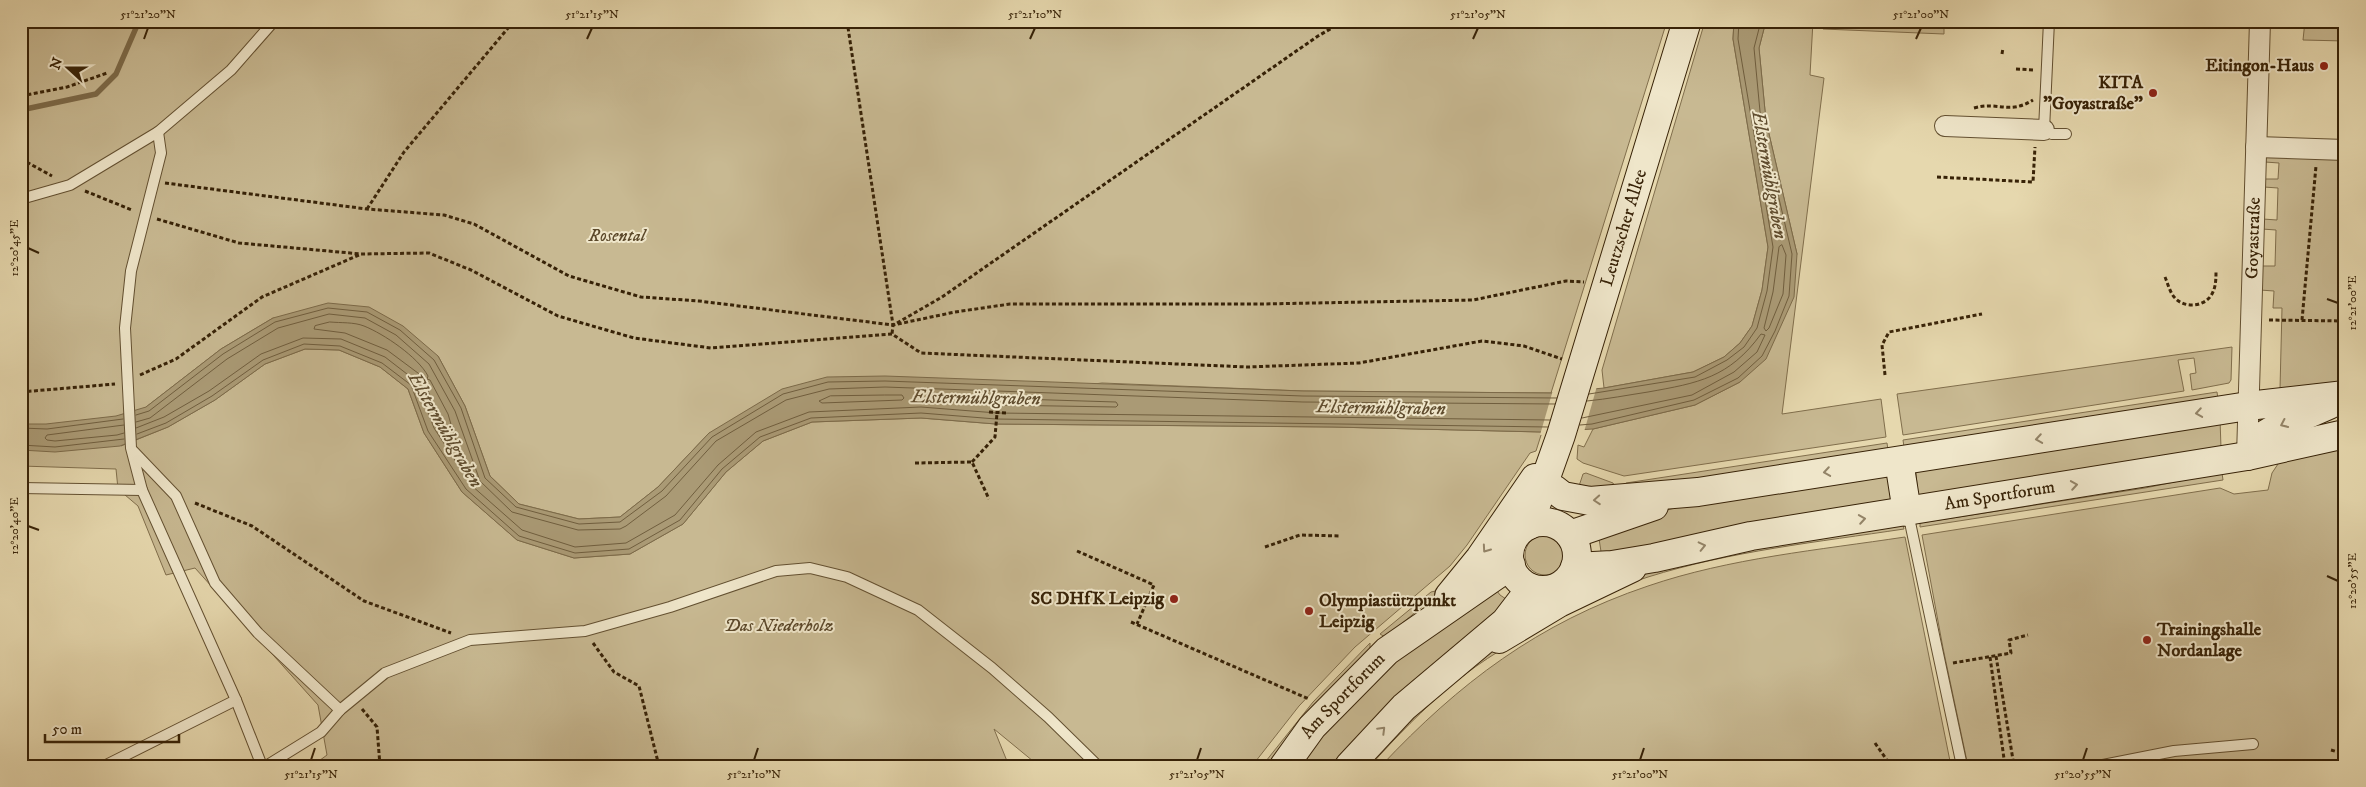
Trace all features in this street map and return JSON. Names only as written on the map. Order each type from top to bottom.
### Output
[{"type":"main road","name":"Leutzscher Allee","points":[[1551,528],[1561,435],[1687,21]]},
{"type":"main road","points":[[1554,489],[1563,496],[1590,501],[1698,492],[2248,406],[2345,396]]},
{"type":"main road","points":[[2247,456],[2259,438],[2276,428],[2345,396]]},
{"type":"main road","name":"Am Sportforum","points":[[1575,567],[1612,565],[1654,558],[1735,539],[2247,456],[2345,434]]},
{"type":"main road","name":"Leutzscher Allee","points":[[1551,528],[1561,435]]},
{"type":"main road","name":"Leutzscher Allee","points":[[1397,642],[1461,583],[1537,475],[1561,435]]},
{"type":"main road","points":[[1899,461],[1908,512]]},
{"type":"main road","points":[[1551,528],[1577,550],[1575,567],[1570,576],[1558,586],[1542,590],[1531,588],[1519,579],[1511,566],[1511,546],[1515,537],[1551,528],[1698,492]]},
{"type":"main road","name":"Am Sportforum","points":[[1454,667],[1559,603],[1654,558]]},
{"type":"main road","name":"Am Sportforum","points":[[1284,766],[1307,734],[1330,708],[1397,642],[1511,566]]},
{"type":"main road","name":"Am Sportforum","points":[[1349,766],[1404,707],[1454,667],[1505,622],[1531,588]]},
{"type":"street","name":"Goyastraße","points":[[2247,456],[2260,21]]},
{"type":"street","points":[[1953,126],[2040,129]]},
{"type":"street","points":[[2256,147],[2345,150]]},
{"type":"lane","points":[[21,199],[70,185],[158,132],[231,70],[274,21]]},
{"type":"lane","points":[[2049,21],[2040,129],[2052,134],[2066,134]]},
{"type":"lane","points":[[158,132],[161,153],[131,271],[124,328],[131,448],[142,490],[264,766],[321,732],[340,710],[385,673],[470,640],[585,631],[670,607],[776,571],[810,568],[847,577],[918,610],[992,668],[1048,717],[1098,766]]},
{"type":"lane","points":[[131,448],[176,496],[215,583],[258,633],[340,710]]},
{"type":"lane","points":[[21,488],[142,490]]},
{"type":"lane","points":[[1908,512],[1962,766]]},
{"type":"lane","points":[[104,766],[236,700]]},
{"type":"lane","points":[[2098,766],[2174,751],[2253,744]]},
{"type":"path","points":[[367,209],[404,152],[514,21]]},
{"type":"path","points":[[847,21],[893,325],[892,334]]},
{"type":"path","points":[[893,325],[942,297],[1318,36],[1344,21]]},
{"type":"path","points":[[2002,54],[2003,48]]},
{"type":"path","points":[[2016,69],[2037,70],[2036,79]]},
{"type":"path","points":[[21,96],[67,87],[107,73]]},
{"type":"path","points":[[1953,126],[1972,108],[1990,105],[2015,108],[2035,98]]},
{"type":"path","points":[[1937,177],[2033,182],[2040,129]]},
{"type":"path","points":[[2302,320],[2318,149]]},
{"type":"path","points":[[21,159],[70,185],[145,215],[239,243],[361,254],[429,253],[471,270],[558,316],[634,338],[712,348],[892,334],[921,353],[1247,367],[1359,363],[1482,341],[1524,346],[1578,376]]},
{"type":"path","points":[[154,179],[203,189],[367,209],[444,215],[474,224],[569,276],[641,297],[699,301],[893,325],[955,312],[1010,304],[1261,304],[1473,300],[1566,281],[1607,283]]},
{"type":"path","points":[[126,381],[176,359],[262,297],[361,254]]},
{"type":"path","points":[[2165,277],[2175,298],[2182,304],[2191,306],[2201,304],[2209,298],[2216,282],[2216,270]]},
{"type":"path","points":[[1885,376],[1882,345],[1889,332],[1982,314]]},
{"type":"path","points":[[2251,319],[2345,321]]},
{"type":"path","points":[[21,392],[109,385]]},
{"type":"path","points":[[989,412],[1006,413]]},
{"type":"path","points":[[915,463],[972,462],[995,437],[997,413]]},
{"type":"path","points":[[972,462],[989,499]]},
{"type":"path","points":[[176,496],[252,526],[364,602],[470,640]]},
{"type":"path","points":[[1265,546],[1300,535],[1341,536]]},
{"type":"path","points":[[1077,551],[1154,585],[1137,624]]},
{"type":"path","points":[[1131,622],[1330,708]]},
{"type":"path","points":[[585,631],[614,672],[639,686],[659,766]]},
{"type":"path","points":[[1940,666],[2010,653],[2009,640],[2028,635]]},
{"type":"path","points":[[1996,656],[2014,766]]},
{"type":"path","points":[[1990,657],[2005,766]]},
{"type":"path","points":[[340,710],[360,708],[377,727],[380,766]]},
{"type":"path","points":[[1875,743],[1890,766]]},
{"type":"path","points":[[2331,750],[2345,754]]},
{"type":"green space","name":"Rosental","points":[[21,21],[1667,21],[1551,393],[1303,391],[1102,383],[709,433],[658,487],[620,517],[579,519],[519,504],[490,476],[465,406],[438,356],[273,318],[221,349],[146,407],[121,446],[168,427],[215,400],[265,364],[305,349],[339,350],[380,367],[408,389],[424,433],[462,492],[517,540],[574,558],[630,554],[683,524],[726,472],[763,441],[812,422],[921,418],[996,424],[1333,427],[1542,432],[1536,451],[1530,453],[1467,545],[1450,566],[1355,647],[1299,706],[1252,766],[1039,766],[994,729],[1009,766],[312,766],[327,755],[318,705],[195,568],[166,575],[138,506],[118,489],[116,469],[21,466]]},
{"type":"green space","points":[[1705,21],[1734,21],[1733,39],[1768,247],[1762,290],[1752,326],[1740,343],[1724,357],[1693,372],[1604,388],[1602,370]]},
{"type":"green space","points":[[1766,21],[1813,21],[1810,75],[1824,78],[1782,414],[1881,399],[1886,437],[1624,476],[1583,463],[1577,459],[1578,445],[1584,447],[1593,429],[1695,405],[1740,382],[1797,254],[1766,121],[1759,48]]},
{"type":"green space","points":[[1823,21],[1944,21],[1944,34],[1823,29]]},
{"type":"green space","points":[[2305,21],[2345,21],[2345,41],[2303,40]]},
{"type":"green space","points":[[2265,155],[2345,155],[2345,383],[2280,389],[2282,308],[2273,308],[2274,291],[2260,290],[2261,266],[2275,266],[2276,230],[2262,229],[2263,219],[2277,220],[2278,188],[2264,187],[2264,179],[2278,179],[2279,163],[2265,162]]},
{"type":"green space","points":[[2232,347],[2231,380],[2229,383],[2192,390],[2190,374],[2196,373],[2194,358],[2178,360],[2184,391],[1903,435],[1897,394]]},
{"type":"green space","points":[[2217,392],[2218,399],[1904,447],[1903,440]]},
{"type":"green space","points":[[2220,419],[2221,448],[1927,500],[1918,495],[1916,473],[1918,468]]},
{"type":"green space","points":[[1887,443],[1888,450],[1627,490],[1626,483]]},
{"type":"green space","points":[[2345,446],[2345,766],[1968,766],[1922,535],[2220,488],[2234,494],[2268,490],[2272,473],[2282,458]]},
{"type":"green space","points":[[1586,473],[1614,485],[1578,489],[1583,474]]},
{"type":"green space","points":[[2222,473],[2223,480],[1920,527],[1920,523],[2145,488]]},
{"type":"green space","points":[[1890,474],[1893,500],[1602,558],[1598,532],[1629,520],[1713,498]]},
{"type":"green space","points":[[1903,525],[1904,529],[1775,548],[1711,560],[1635,581],[1610,592],[1536,630],[1476,666],[1431,703],[1370,766],[1364,766],[1410,718],[1495,647],[1593,593],[1645,574],[1699,559],[1773,544]]},
{"type":"green space","points":[[1545,535],[1559,541],[1565,555],[1559,569],[1545,575],[1531,569],[1525,555],[1531,541]]},
{"type":"green space","points":[[1905,537],[1951,766],[1381,766],[1440,708],[1502,659],[1536,637],[1608,601],[1679,576],[1711,568],[1775,556]]},
{"type":"green space","points":[[1492,584],[1500,595],[1512,603],[1338,766],[1293,766],[1385,664]]},
{"type":"green space","points":[[1444,589],[1385,637],[1380,634],[1431,592]]},
{"type":"green space","points":[[1370,643],[1370,650],[1268,766],[1262,766],[1313,702]]},
{"type":"water","name":"Elstermühlgraben","points":[[1734,21],[1766,21],[1759,48],[1766,121],[1797,254],[1794,297],[1766,359],[1740,382],[1695,405],[1593,429],[1542,432],[1333,427],[996,424],[921,418],[812,422],[763,441],[726,472],[683,524],[630,554],[574,558],[517,540],[462,492],[424,433],[408,389],[380,367],[339,350],[305,349],[265,364],[215,400],[168,427],[120,446],[55,452],[21,450],[21,424],[46,424],[116,416],[146,407],[221,349],[273,318],[328,303],[369,307],[403,326],[438,356],[465,406],[490,476],[519,504],[579,519],[620,517],[658,487],[709,433],[782,389],[827,377],[885,376],[1303,391],[1551,393],[1604,388],[1693,372],[1724,357],[1740,343],[1752,326],[1762,290],[1768,247],[1733,39]]},
{"type":"pier","points":[[1597,386],[1584,432],[1540,435],[1553,390]]},
{"type":"waterway","points":[[21,110],[96,94],[116,74],[139,21]]},
{"type":"place","name":"Eitingon-Haus","points":[[2324,66]]},
{"type":"place","name":"KITA \"Goyastraße\"","points":[[2153,93]]},
{"type":"place","name":"SC DHfK Leipzig","points":[[1174,599]]},
{"type":"place","name":"Olympiastützpunkt Leipzig","points":[[1309,611]]},
{"type":"place","name":"Trainingshalle Nordanlage","points":[[2147,640]]},
{"type":"park label","name":"Das Niederholz","points":[[779,626]]}]
